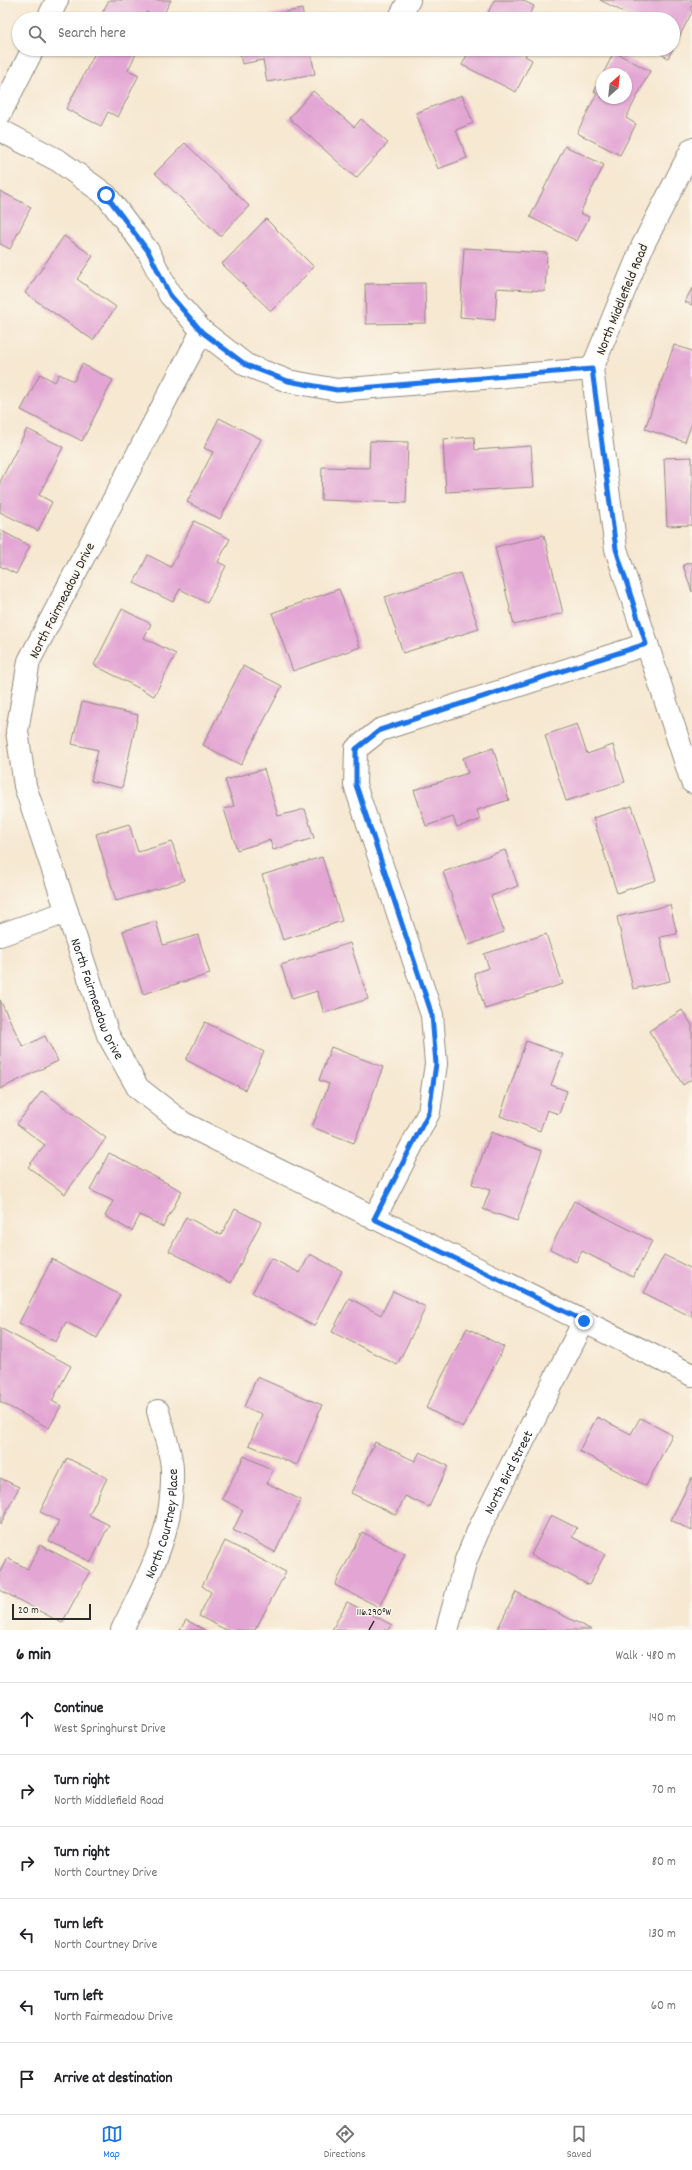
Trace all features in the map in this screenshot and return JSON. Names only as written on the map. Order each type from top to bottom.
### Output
[{"type":"street","points":[[52,12],[58,0]]},
{"type":"street","points":[[403,12],[409,0]]},
{"type":"street","points":[[0,114],[29,56]]},
{"type":"street","points":[[0,130],[59,161],[106,195],[148,251],[170,295],[202,332],[246,365],[288,381],[337,390],[592,369]]},
{"type":"street","name":"North Middlefield Road","points":[[692,149],[685,180],[643,245],[592,369],[616,549],[692,782]]},
{"type":"street","name":"North Fairmeadow Drive","points":[[202,332],[29,661],[17,731],[25,786],[108,1036],[138,1088],[183,1123],[374,1219],[692,1375]]},
{"type":"street","points":[[374,1219],[429,1112],[436,1064],[432,1015],[356,785],[356,749],[380,730],[646,644]]},
{"type":"street","points":[[0,934],[67,912]]},
{"type":"street","name":"North Bird Street","points":[[447,1630],[466,1560],[479,1530],[584,1321]]},
{"type":"street","name":"North Courtney Place","points":[[122,1630],[156,1560],[168,1526],[172,1469],[158,1411]]},
{"type":"building","points":[[109,0],[171,0],[165,12],[103,12]]},
{"type":"building","points":[[494,0],[522,0],[534,6],[531,12],[488,12]]},
{"type":"building","points":[[600,0],[692,0],[692,12],[680,35],[680,12],[623,12]]},
{"type":"building","points":[[302,9],[303,12],[286,12]]},
{"type":"building","points":[[93,56],[135,56],[128,70],[139,75],[118,117],[108,112],[101,126],[66,109]]},
{"type":"building","points":[[240,56],[311,56],[315,74],[267,82],[263,60],[242,64]]},
{"type":"building","points":[[466,56],[525,56],[532,60],[516,92],[462,65]]},
{"type":"building","points":[[612,56],[622,56],[650,71],[626,118],[636,124],[620,155],[577,133],[596,95],[596,104],[632,104],[632,68],[606,68]]},
{"type":"building","points":[[313,91],[354,127],[361,119],[388,143],[356,178],[289,118]]},
{"type":"building","points":[[462,95],[473,123],[456,130],[467,158],[438,169],[416,113]]},
{"type":"building","points":[[185,143],[249,206],[220,236],[155,173]]},
{"type":"building","points":[[565,146],[604,165],[580,213],[589,217],[577,241],[530,217]]},
{"type":"building","points":[[0,191],[31,207],[10,249],[0,244]]},
{"type":"building","points":[[266,219],[314,267],[271,311],[222,264]]},
{"type":"building","points":[[64,236],[93,256],[77,279],[116,307],[93,340],[25,293]]},
{"type":"building","points":[[464,248],[547,253],[545,291],[497,288],[495,320],[460,317]]},
{"type":"building","points":[[425,283],[426,323],[366,324],[365,284]]},
{"type":"building","points":[[692,288],[692,305],[685,302]]},
{"type":"building","points":[[674,345],[692,351],[692,423],[685,442],[645,429]]},
{"type":"building","points":[[82,364],[113,380],[82,441],[21,410],[40,374],[55,382],[59,374],[74,381]]},
{"type":"building","points":[[219,418],[261,439],[220,519],[187,502],[213,452],[204,448]]},
{"type":"building","points":[[27,429],[63,447],[39,495],[52,502],[38,531],[0,512],[0,482]]},
{"type":"building","points":[[474,437],[475,450],[531,446],[534,487],[446,492],[443,439]]},
{"type":"building","points":[[370,441],[408,442],[406,503],[321,500],[322,467],[369,468]]},
{"type":"building","points":[[692,457],[692,525],[667,526],[664,458]]},
{"type":"building","points":[[194,521],[230,539],[218,562],[226,566],[207,603],[180,589],[173,602],[134,583],[148,555],[171,567]]},
{"type":"building","points":[[0,530],[30,546],[16,574],[0,566]]},
{"type":"building","points":[[544,535],[563,613],[514,625],[495,547]]},
{"type":"building","points":[[692,562],[692,592],[683,565]]},
{"type":"building","points":[[460,573],[479,629],[403,653],[385,597]]},
{"type":"building","points":[[339,589],[360,647],[293,671],[272,613]]},
{"type":"building","points":[[122,609],[151,624],[144,638],[176,654],[154,696],[94,665]]},
{"type":"building","points":[[243,666],[282,686],[241,765],[203,745]]},
{"type":"building","points":[[82,702],[138,715],[122,788],[91,781],[98,750],[72,744]]},
{"type":"building","points":[[577,724],[587,754],[613,745],[625,782],[566,801],[545,735]]},
{"type":"building","points":[[493,748],[509,800],[477,810],[480,820],[457,827],[453,817],[426,826],[414,790],[468,773],[463,758]]},
{"type":"building","points":[[264,769],[278,816],[305,809],[314,838],[273,850],[270,840],[237,850],[224,809],[234,806],[225,780]]},
{"type":"building","points":[[632,806],[656,880],[617,893],[593,818]]},
{"type":"building","points":[[129,824],[138,852],[172,842],[184,881],[116,901],[96,834]]},
{"type":"building","points":[[505,850],[518,886],[491,896],[504,932],[469,945],[443,872]]},
{"type":"building","points":[[322,857],[342,921],[283,940],[262,875]]},
{"type":"building","points":[[670,905],[677,934],[660,937],[670,981],[633,989],[617,917]]},
{"type":"building","points":[[156,921],[163,945],[198,935],[210,974],[143,994],[123,931]]},
{"type":"building","points":[[546,934],[563,984],[485,1009],[474,973],[489,968],[484,954]]},
{"type":"building","points":[[350,943],[368,999],[324,1013],[317,991],[292,999],[281,965]]},
{"type":"building","points":[[0,1000],[23,1047],[45,1036],[58,1061],[0,1089]]},
{"type":"building","points":[[682,1010],[692,1025],[692,1079],[683,1085],[649,1031]]},
{"type":"building","points":[[205,1022],[264,1052],[245,1090],[186,1060]]},
{"type":"building","points":[[526,1041],[563,1054],[551,1085],[567,1091],[559,1114],[547,1110],[540,1131],[500,1116]]},
{"type":"building","points":[[331,1047],[383,1067],[354,1143],[312,1127],[329,1084],[319,1080]]},
{"type":"building","points":[[42,1091],[106,1138],[65,1194],[28,1167],[45,1145],[17,1124]]},
{"type":"building","points":[[491,1132],[542,1151],[517,1221],[483,1209],[490,1190],[472,1184]]},
{"type":"building","points":[[109,1153],[182,1191],[163,1227],[140,1215],[132,1231],[105,1216],[113,1201],[90,1190]]},
{"type":"building","points":[[574,1201],[652,1241],[633,1277],[582,1251],[576,1262],[550,1249]]},
{"type":"building","points":[[235,1209],[261,1222],[231,1283],[169,1251],[186,1217],[221,1235]]},
{"type":"building","points":[[310,1254],[342,1271],[314,1326],[252,1293],[271,1258],[300,1273]]},
{"type":"building","points":[[664,1255],[692,1269],[692,1317],[644,1293]]},
{"type":"building","points":[[52,1259],[120,1295],[97,1338],[66,1322],[56,1342],[19,1323]]},
{"type":"building","points":[[393,1291],[426,1307],[397,1365],[332,1332],[349,1298],[381,1315]]},
{"type":"building","points":[[0,1328],[71,1366],[52,1401],[61,1406],[49,1428],[0,1402]]},
{"type":"building","points":[[467,1328],[504,1347],[463,1427],[426,1408]]},
{"type":"building","points":[[257,1377],[322,1405],[297,1465],[249,1445],[262,1414],[244,1407]]},
{"type":"building","points":[[597,1417],[631,1434],[640,1418],[672,1435],[646,1486],[579,1451]]},
{"type":"building","points":[[375,1442],[415,1461],[420,1452],[448,1466],[429,1507],[405,1496],[396,1515],[351,1493]]},
{"type":"building","points":[[244,1456],[273,1470],[267,1483],[301,1500],[275,1552],[233,1530],[243,1510],[222,1499]]},
{"type":"building","points":[[67,1458],[107,1478],[89,1515],[109,1525],[91,1562],[49,1541],[59,1521],[40,1512]]},
{"type":"building","points":[[692,1477],[692,1531],[671,1520]]},
{"type":"building","points":[[0,1478],[19,1487],[0,1525]]},
{"type":"building","points":[[551,1515],[577,1528],[572,1537],[605,1554],[589,1585],[531,1555]]},
{"type":"building","points":[[362,1532],[405,1554],[379,1607],[335,1585]]},
{"type":"building","points":[[225,1541],[286,1572],[255,1630],[226,1630],[199,1616],[211,1592],[202,1586]]},
{"type":"building","points":[[40,1545],[90,1571],[62,1623],[0,1590],[0,1572],[7,1558],[28,1569]]},
{"type":"building","points":[[516,1592],[592,1630],[497,1630]]},
{"type":"building","points":[[347,1602],[392,1625],[389,1630],[332,1630]]},
{"type":"building","points":[[186,1620],[205,1630],[180,1630]]},
{"type":"route","points":[[106,195],[148,251],[170,295],[202,332],[246,365],[288,381],[337,390],[592,369],[616,549],[646,644],[380,730],[356,749],[356,785],[432,1015],[436,1064],[429,1112],[374,1219],[584,1321]]}]
